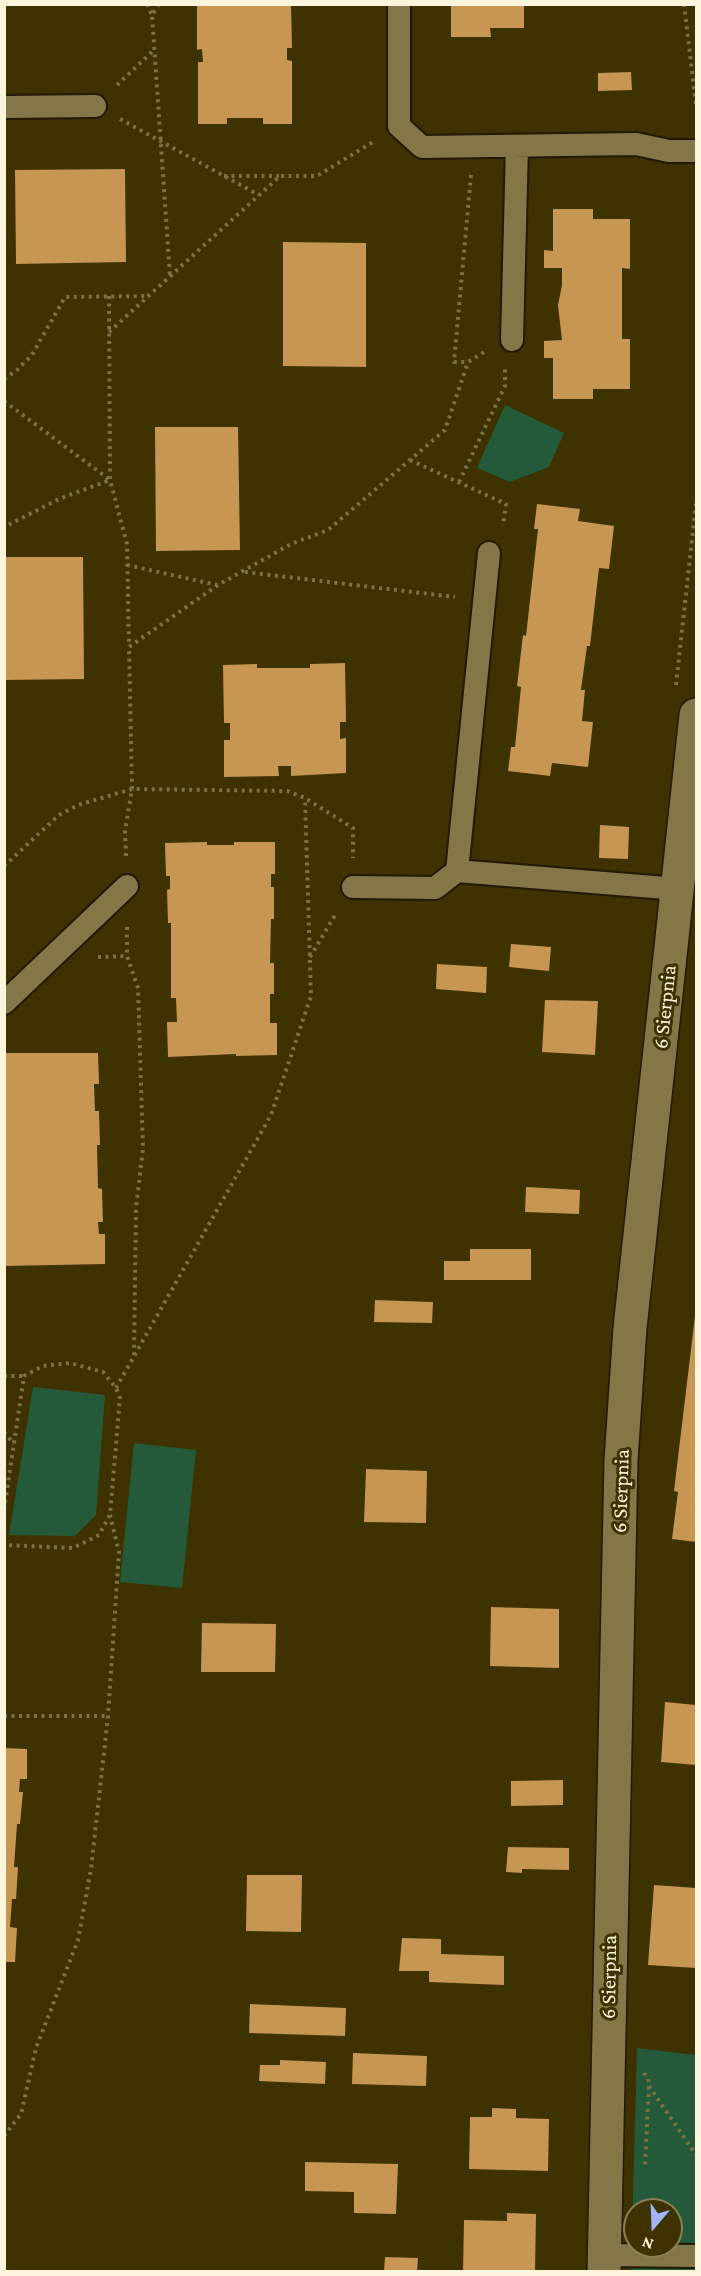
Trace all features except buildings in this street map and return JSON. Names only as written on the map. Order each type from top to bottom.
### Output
[{"type":"street","name":"6 Sierpnia","points":[[604,2263],[621,1460],[630,1328],[696,715]]},
{"type":"lane","points":[[399,4],[399,126],[422,147],[636,144],[669,151],[696,151]]},
{"type":"lane","points":[[4,107],[95,106]]},
{"type":"lane","points":[[509,340],[517,146]]},
{"type":"lane","points":[[457,871],[489,553]]},
{"type":"lane","points":[[353,887],[435,888],[457,871],[678,889]]},
{"type":"lane","points":[[4,1003],[127,886]]},
{"type":"lane","points":[[604,2263],[653,2263],[696,2256]]},
{"type":"path","points":[[147,4],[152,15],[155,49],[170,276]]},
{"type":"path","points":[[152,15],[159,4]]},
{"type":"path","points":[[684,4],[696,105]]},
{"type":"path","points":[[155,49],[95,106],[259,195]]},
{"type":"path","points":[[223,176],[317,176],[399,126]]},
{"type":"path","points":[[473,147],[454,362],[468,362],[509,340]]},
{"type":"path","points":[[109,332],[280,176]]},
{"type":"path","points":[[109,296],[110,480],[127,544],[132,789],[125,831],[128,956],[138,988],[143,1148],[136,1208],[134,1356]]},
{"type":"path","points":[[4,379],[32,355],[66,297],[148,296]]},
{"type":"path","points":[[459,482],[505,386],[509,340]]},
{"type":"path","points":[[129,646],[218,585],[291,544],[328,530],[444,430],[468,362]]},
{"type":"path","points":[[4,401],[110,480]]},
{"type":"path","points":[[410,460],[506,504],[502,535],[489,553]]},
{"type":"path","points":[[4,527],[59,499],[110,480]]},
{"type":"path","points":[[127,565],[218,585]]},
{"type":"path","points":[[244,572],[486,600]]},
{"type":"path","points":[[4,866],[59,815],[78,805],[132,789],[287,791],[305,798],[353,828],[353,887],[310,958]]},
{"type":"path","points":[[116,1388],[271,1115],[311,996],[305,798]]},
{"type":"path","points":[[4,1376],[24,1376],[43,1366],[70,1364],[103,1372],[116,1388],[120,1398],[110,1515],[119,1552],[108,1716],[91,1869],[78,1940],[36,2048],[21,2114],[4,2136]]},
{"type":"path","points":[[4,1510],[24,1376]]},
{"type":"path","points":[[4,1432],[14,1444]]},
{"type":"path","points":[[4,1545],[73,1548],[99,1535],[110,1515]]},
{"type":"path","points":[[4,1716],[108,1716]]},
{"type":"path","points":[[649,2085],[696,2155]]},
{"type":"green space","points":[[505,405],[564,433],[549,467],[510,482],[477,468]]},
{"type":"green space","points":[[33,1387],[105,1395],[96,1515],[75,1536],[9,1535]]},
{"type":"green space","points":[[134,1443],[196,1450],[182,1588],[120,1582]]},
{"type":"green space","points":[[637,2048],[696,2055],[696,2271],[631,2272],[631,2258],[683,2258],[683,2198],[633,2198]]}]
